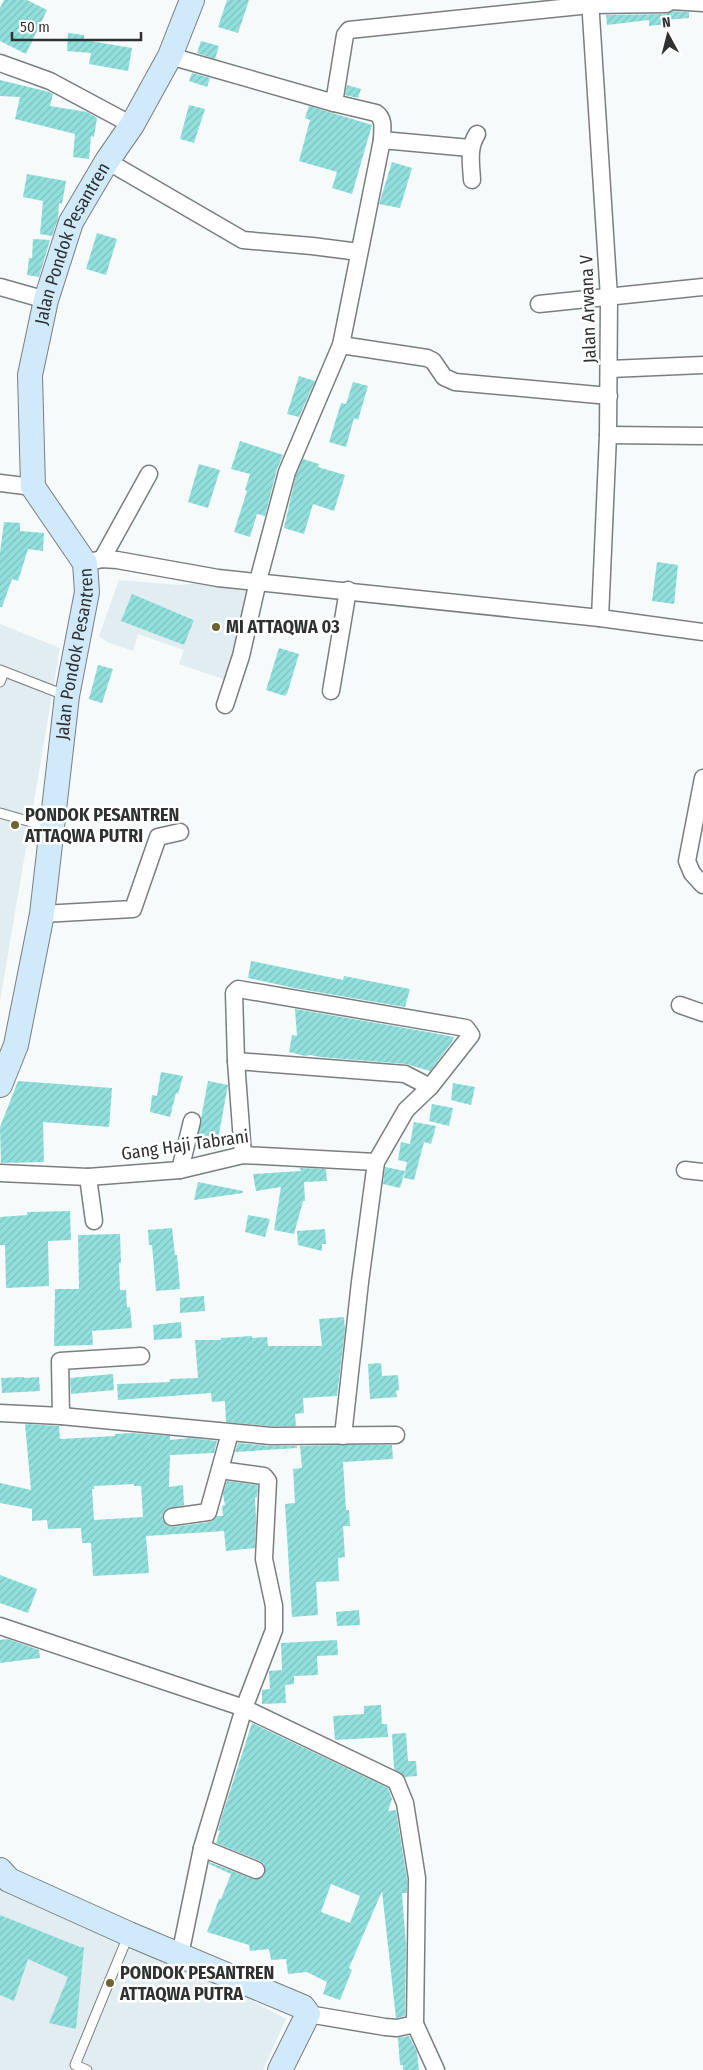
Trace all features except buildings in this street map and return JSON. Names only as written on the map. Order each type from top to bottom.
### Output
[{"type":"street","name":"Jalan Pondok Pesantren","points":[[0,1085],[16,1045],[42,914],[67,696],[94,561],[33,487],[30,375],[46,300],[71,222],[107,161],[132,125],[170,56],[192,0]]},
{"type":"street","points":[[334,103],[345,34],[349,30],[590,2],[666,4],[672,1],[703,3]]},
{"type":"street","name":"Jalan Arwana V","points":[[590,2],[609,297],[610,369],[600,618]]},
{"type":"street","points":[[170,56],[334,103],[376,113],[381,116],[383,121],[382,140],[341,345],[287,472],[258,581],[241,656],[225,705]]},
{"type":"street","points":[[0,63],[50,81],[132,125]]},
{"type":"street","points":[[382,140],[474,141],[472,180]]},
{"type":"street","points":[[107,161],[243,240],[359,252]]},
{"type":"street","points":[[0,286],[46,300]]},
{"type":"street","points":[[539,304],[703,287]]},
{"type":"street","points":[[341,345],[427,358],[433,361],[444,377],[455,382],[609,396]]},
{"type":"street","points":[[610,369],[703,365]]},
{"type":"street","points":[[608,435],[703,436]]},
{"type":"street","points":[[149,474],[94,561],[141,563],[218,578],[348,590],[600,618],[703,632]]},
{"type":"street","points":[[0,483],[33,487]]},
{"type":"street","points":[[331,691],[348,590]]},
{"type":"street","points":[[703,778],[701,801],[687,861],[692,874],[703,885]]},
{"type":"street","points":[[42,914],[132,909],[158,837],[180,832]]},
{"type":"street","points":[[243,1155],[236,1061],[234,993],[238,988],[466,1028],[471,1035],[466,1044],[430,1087],[406,1110],[376,1162],[360,1282],[343,1436]]},
{"type":"street","points":[[680,1005],[703,1012]]},
{"type":"street","points":[[236,1061],[405,1074],[430,1087]]},
{"type":"street","points":[[180,1170],[192,1121]]},
{"type":"street","name":"Gang Haji Tabrani","points":[[0,1173],[88,1177],[180,1170],[243,1155],[376,1162]]},
{"type":"street","points":[[685,1170],[703,1172]]},
{"type":"street","points":[[88,1177],[94,1221]]},
{"type":"street","points":[[61,1416],[60,1361],[141,1356]]},
{"type":"street","points":[[0,1413],[61,1416],[271,1436],[396,1435]]},
{"type":"street","points":[[172,1517],[208,1512],[230,1433]]},
{"type":"street","points":[[180,1955],[202,1848],[244,1708],[274,1630],[274,1606],[264,1559],[268,1481],[264,1476],[220,1470]]},
{"type":"street","points":[[0,1626],[244,1708],[396,1781],[405,1803],[417,1878],[415,2024],[436,2070]]},
{"type":"street","points":[[202,1848],[256,1870]]},
{"type":"street","points":[[0,1870],[9,1880],[129,1934],[303,2007],[308,2014],[385,2027],[397,2028],[415,2024]]},
{"type":"street","points":[[280,2070],[308,2014]]},
{"type":"lane","points":[[0,682],[2,671],[67,696]]},
{"type":"lane","points":[[0,813],[52,828]]},
{"type":"lane","points":[[87,2070],[74,2067],[129,1934]]},
{"type":"shaded area","name":"MI ATTAQWA 03","points":[[253,577],[229,681],[179,664],[184,650],[138,634],[133,651],[107,642],[99,636],[119,580],[180,585]],"holes":[[[132,595],[194,619],[184,645],[122,621]]]},
{"type":"shaded area","name":"PONDOK PESANTREN ATTAQWA PUTRI","points":[[0,624],[60,648],[0,1001]]},
{"type":"shaded area","name":"PONDOK PESANTREN ATTAQWA PUTRA","points":[[0,1881],[153,1947],[286,2019],[263,2070],[0,2070]]},
{"type":"place","name":"MI ATTAQWA 03","points":[[216,627]]},
{"type":"place","name":"PONDOK PESANTREN ATTAQWA PUTRI","points":[[15,825]]},
{"type":"place","name":"PONDOK PESANTREN ATTAQWA PUTRA","points":[[110,1983]]}]
